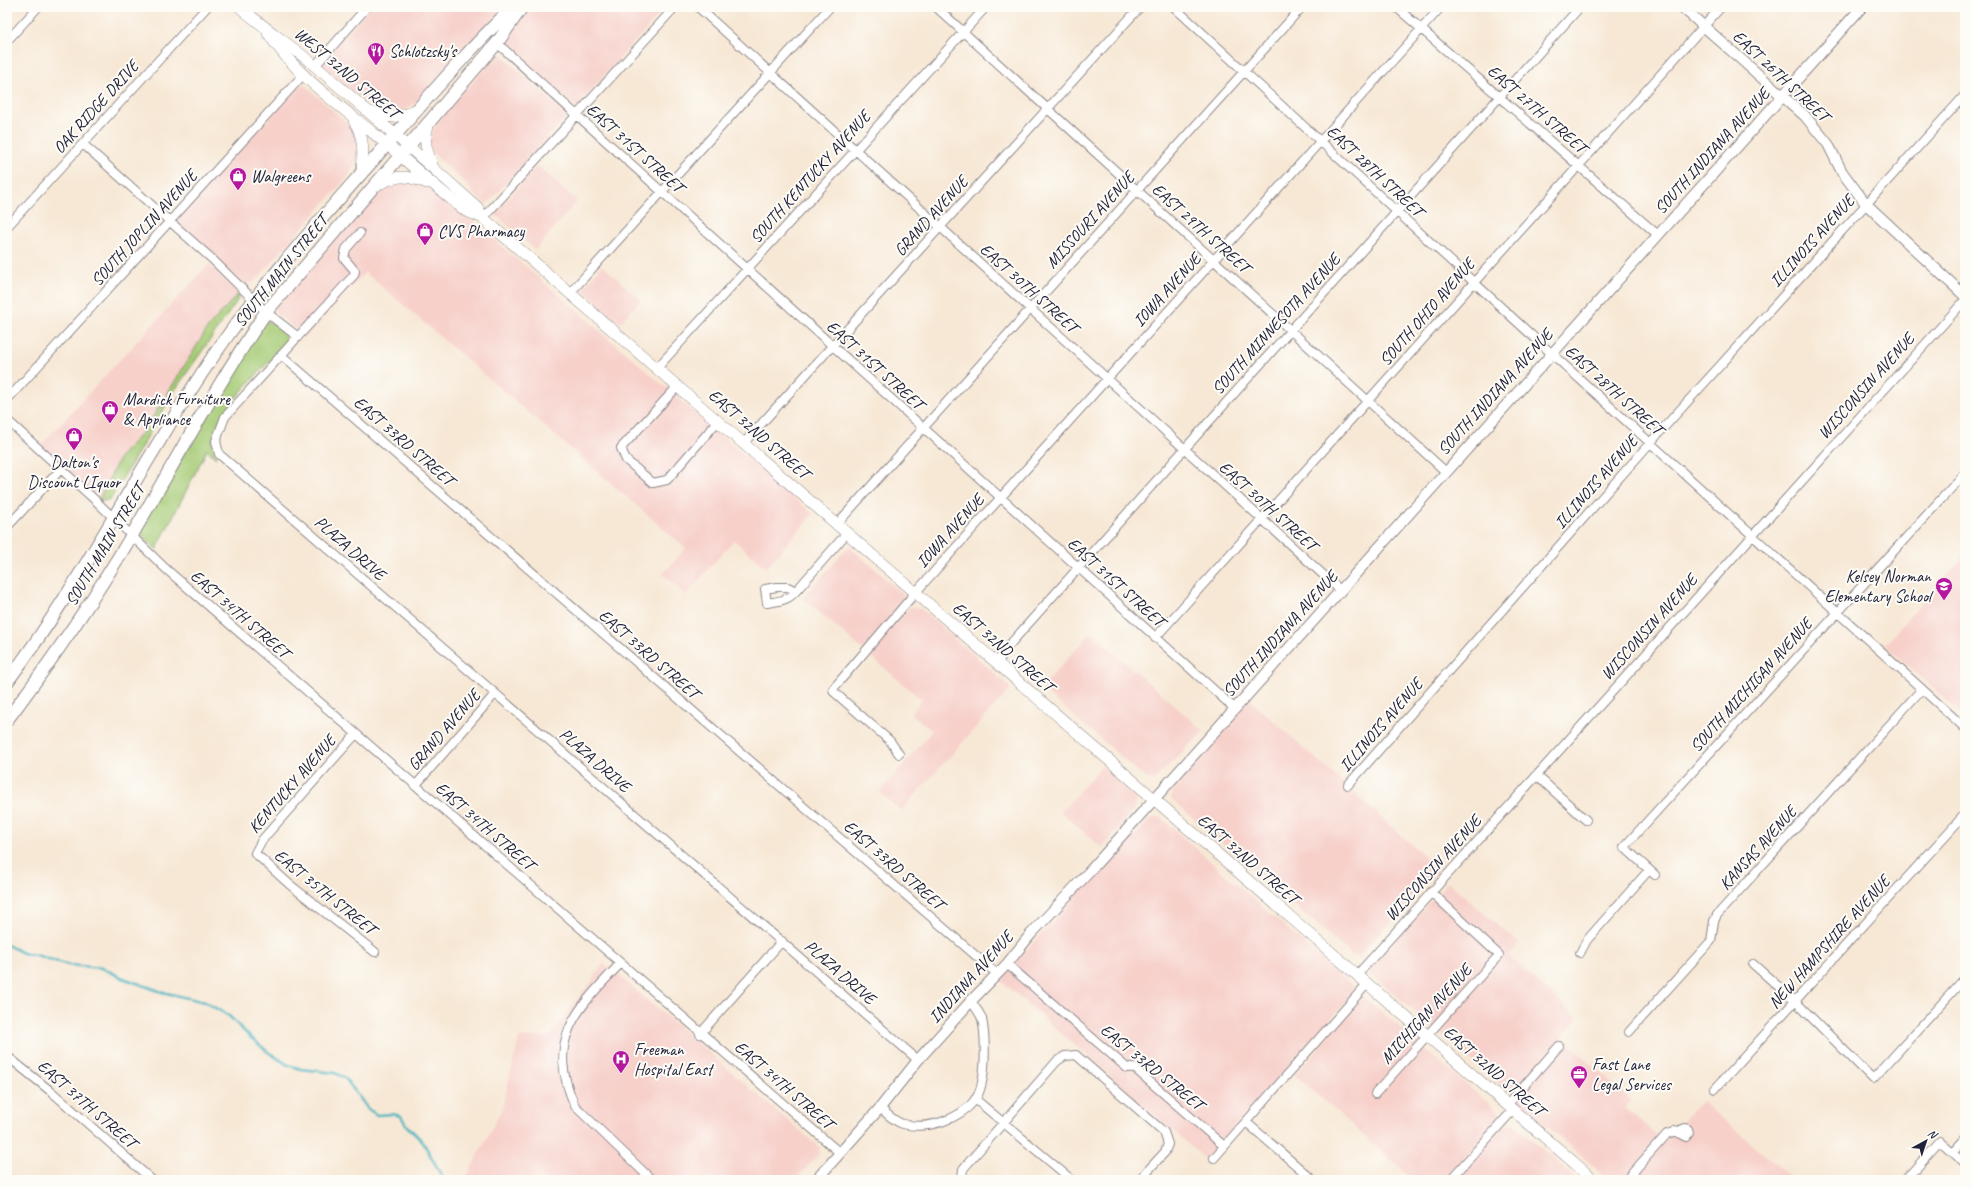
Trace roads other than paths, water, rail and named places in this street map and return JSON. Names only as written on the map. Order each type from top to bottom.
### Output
[{"type":"main road","name":"WEST 32ND STREET","points":[[240,7],[266,30],[285,42],[315,66],[395,135]]},
{"type":"main road","name":"SOUTH MAIN STREET","points":[[7,682],[47,628],[164,432],[203,371],[254,300],[395,135],[487,32],[513,7]]},
{"type":"main road","name":"SOUTH MAIN STREET","points":[[7,720],[70,634],[132,536],[235,358],[266,312],[496,43],[522,7]]},
{"type":"main road","points":[[266,30],[279,50],[303,75],[466,211],[483,218]]},
{"type":"main road","points":[[366,111],[383,116],[402,116],[418,109]]},
{"type":"main road","points":[[347,112],[359,129],[363,152],[362,173]]},
{"type":"main road","points":[[430,120],[425,136],[425,143],[433,168]]},
{"type":"main road","name":"EAST 32ND STREET","points":[[395,135],[476,207],[483,218],[1594,1180]]},
{"type":"main road","points":[[371,190],[389,178],[409,176],[435,185]]},
{"type":"street","points":[[7,41],[38,7]]},
{"type":"street","name":"OAK RIDGE DRIVE","points":[[7,227],[207,7]]},
{"type":"street","points":[[315,66],[367,7]]},
{"type":"street","points":[[483,218],[675,7]]},
{"type":"street","name":"EAST 30TH STREET","points":[[698,7],[1340,590]]},
{"type":"street","points":[[570,292],[830,7]]},
{"type":"street","name":"EAST 29TH STREET","points":[[936,7],[1446,472]]},
{"type":"street","name":"SOUTH KENTUCKY AVENUE","points":[[657,368],[854,150],[986,7]]},
{"type":"street","name":"GRAND AVENUE","points":[[743,444],[833,347],[1140,7]]},
{"type":"street","name":"EAST 28TH STREET","points":[[1174,7],[1473,282],[1965,728]]},
{"type":"street","name":"MISSOURI AVENUE","points":[[837,524],[1302,7]]},
{"type":"street","name":"EAST 27TH STREET","points":[[1396,7],[1658,235]]},
{"type":"street","name":"IOWA AVENUE","points":[[899,754],[890,741],[834,692],[833,689],[915,593],[1441,7]]},
{"type":"street","name":"SOUTH MINNESOTA AVENUE","points":[[998,664],[1003,652],[1580,7]]},
{"type":"street","name":"EAST 26TH STREET","points":[[1682,7],[1805,116],[1828,144],[1846,177],[1866,204],[1965,296]]},
{"type":"street","name":"SOUTH OHIO AVENUE","points":[[1155,638],[1721,7]]},
{"type":"street","name":"SOUTH INDIANA AVENUE","points":[[1154,800],[1234,708],[1862,7]]},
{"type":"street","name":"EAST 31ST STREET","points":[[496,43],[1234,708]]},
{"type":"street","name":"SOUTH JOPLIN AVENUE","points":[[7,400],[303,75]]},
{"type":"street","name":"ILLINOIS AVENUE","points":[[1348,785],[1650,443],[1965,95]]},
{"type":"street","points":[[82,144],[170,222],[266,312],[298,337]]},
{"type":"street","name":"PLAZA DRIVE","points":[[360,233],[346,249],[344,258],[355,271],[354,275],[225,417],[219,429],[216,441],[220,454],[918,1060]]},
{"type":"street","name":"WISCONSIN AVENUE","points":[[1357,975],[1965,300]]},
{"type":"street","name":"EAST 33RD STREET","points":[[281,355],[997,974]]},
{"type":"street","points":[[678,386],[621,448],[626,460],[653,483],[667,480],[718,421]]},
{"type":"street","name":"EAST 34TH STREET","points":[[7,420],[166,569],[700,1034],[840,1153]]},
{"type":"street","points":[[7,528],[61,469]]},
{"type":"street","name":"SOUTH MICHIGAN AVENUE","points":[[1580,953],[1587,940],[1652,873],[1624,847],[1965,473]]},
{"type":"street","points":[[796,591],[847,534]]},
{"type":"street","name":"KANSAS AVENUE","points":[[1629,1032],[1711,941],[1714,921],[1717,916],[1922,689]]},
{"type":"street","name":"GRAND AVENUE","points":[[415,786],[495,694]]},
{"type":"street","name":"KENTUCKY AVENUE","points":[[256,855],[255,851],[260,842],[356,734]]},
{"type":"street","points":[[1536,775],[1586,820]]},
{"type":"street","name":"INDIANA AVENUE","points":[[816,1180],[880,1108],[918,1060],[971,1001],[1007,964],[1031,934],[1154,800]]},
{"type":"street","name":"NEW HAMPSHIRE AVENUE","points":[[1715,1089],[1796,1002],[1965,814]]},
{"type":"street","name":"EAST 35TH STREET","points":[[256,855],[375,952]]},
{"type":"street","name":"MICHIGAN AVENUE","points":[[1375,1094],[1500,955],[1432,892]]},
{"type":"street","points":[[700,1034],[782,941]]},
{"type":"street","points":[[620,964],[579,1011],[565,1036],[563,1062],[568,1090],[575,1106],[652,1180]]},
{"type":"street","name":"EAST 33RD STREET","points":[[1007,964],[1127,1068],[1133,1067],[1224,1146]]},
{"type":"street","points":[[1753,964],[1796,1002],[1873,1079],[1965,978]]},
{"type":"street","points":[[1214,1158],[1367,984]]},
{"type":"street","points":[[880,1108],[902,1124],[919,1126],[931,1125],[942,1122],[953,1116],[975,1100],[984,1068],[984,1040],[982,1018],[971,1001]]},
{"type":"street","points":[[1450,1180],[1511,1107],[1559,1046]]},
{"type":"street","points":[[965,1180],[962,1177],[963,1169],[1056,1061],[1065,1056],[1076,1055],[1164,1132],[1168,1144],[1165,1152],[1139,1180]]},
{"type":"street","name":"EAST 37TH STREET","points":[[7,1056],[53,1093],[149,1178]]},
{"type":"street","points":[[975,1100],[1072,1180]]},
{"type":"street","points":[[1246,1122],[1312,1180]]},
{"type":"street","points":[[1626,1180],[1667,1134],[1674,1131]]},
{"type":"street","points":[[1953,1152],[1965,1139]]},
{"type":"street","points":[[1905,1180],[1940,1141],[1965,1163]]},
{"type":"waterway","points":[[7,945],[23,953],[36,955],[68,965],[102,968],[123,978],[162,992],[205,1002],[229,1016],[268,1052],[288,1065],[301,1069],[335,1073],[345,1078],[368,1109],[377,1115],[392,1114],[401,1116],[406,1125],[423,1142],[444,1180]]},
{"type":"place","name":"Schlotzsky's","points":[[376,66]]},
{"type":"place","name":"Walgreens","points":[[238,191]]},
{"type":"place","name":"CVS Pharmacy","points":[[425,246]]},
{"type":"place","name":"Mardick Furniture & Appliance","points":[[110,424]]},
{"type":"place","name":"Dalton's Discount LIquor","points":[[74,451]]},
{"type":"place","name":"Kelsey Norman Elementary School","points":[[1944,601]]},
{"type":"place","name":"Freeman Hospital East","points":[[621,1074]]},
{"type":"place","name":"Fast Lane Legal Services","points":[[1579,1089]]}]
